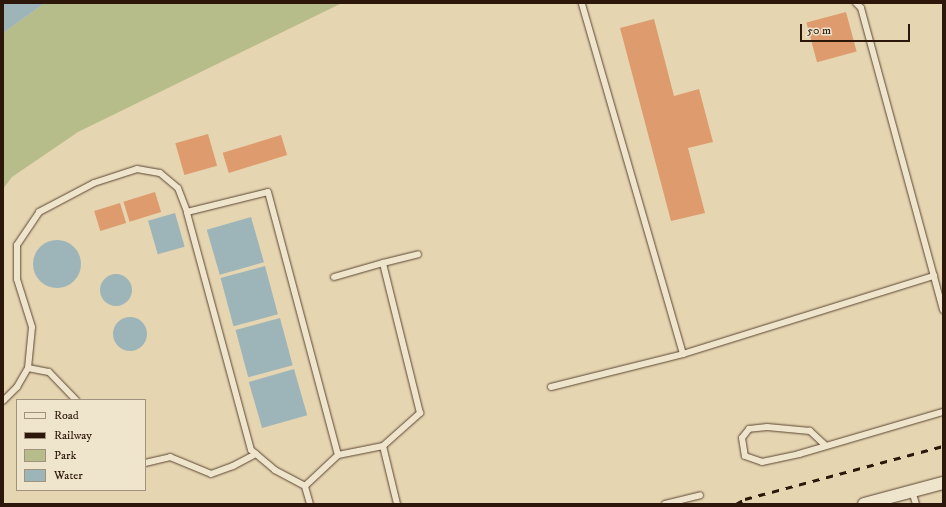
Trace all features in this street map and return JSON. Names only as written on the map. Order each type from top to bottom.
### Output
[{"type":"street","points":[[864,504],[943,483]]},
{"type":"lane","points":[[582,3],[683,354]]},
{"type":"lane","points":[[856,3],[861,8],[943,310]]},
{"type":"lane","points":[[3,401],[17,387],[28,368],[32,328],[17,279],[17,245],[39,212],[94,182],[137,169],[160,173],[178,188],[187,212],[251,450],[275,470],[305,486],[310,504]]},
{"type":"lane","points":[[187,212],[268,192],[338,455]]},
{"type":"lane","points":[[334,277],[418,254]]},
{"type":"lane","points":[[305,486],[338,455],[383,446],[420,413],[383,263]]},
{"type":"lane","points":[[550,387],[683,354],[934,276]]},
{"type":"lane","points":[[28,368],[49,372],[75,399]]},
{"type":"lane","points":[[825,445],[810,431],[767,427],[749,429],[742,438],[745,456],[762,462],[825,445],[943,412]]},
{"type":"lane","points":[[383,446],[397,504]]},
{"type":"lane","points":[[146,463],[170,457],[211,474],[233,466],[256,454]]},
{"type":"lane","points":[[912,491],[916,504]]},
{"type":"lane","points":[[665,504],[700,495]]},
{"type":"green space","points":[[45,3],[342,3],[78,132],[12,177],[3,189],[3,33]]},
{"type":"water","points":[[3,3],[45,3],[3,33]]},
{"type":"water","points":[[175,213],[185,247],[158,254],[148,221]]},
{"type":"water","points":[[251,217],[264,262],[220,275],[207,230]]},
{"type":"water","points":[[52,240],[62,240],[71,244],[77,250],[80,255],[80,273],[71,284],[62,288],[52,288],[43,284],[37,278],[33,269],[33,259],[37,250],[43,244]]},
{"type":"water","points":[[265,266],[278,314],[234,326],[221,278]]},
{"type":"water","points":[[113,274],[119,274],[129,281],[132,290],[131,296],[125,303],[119,306],[113,306],[103,299],[100,293],[100,287],[107,277]]},
{"type":"water","points":[[130,317],[142,322],[147,334],[142,346],[130,351],[118,346],[113,334],[118,322]]},
{"type":"water","points":[[280,318],[293,365],[248,377],[236,330]]},
{"type":"water","points":[[294,369],[307,415],[262,428],[249,382]]},
{"type":"building","points":[[846,12],[857,52],[817,62],[806,23]]},
{"type":"building","points":[[654,19],[674,96],[699,89],[713,142],[688,148],[705,213],[671,221],[620,28]]},
{"type":"building","points":[[208,134],[217,166],[184,175],[175,143]]},
{"type":"building","points":[[281,135],[287,155],[229,173],[223,153]]},
{"type":"building","points":[[155,192],[161,212],[130,222],[123,202]]},
{"type":"building","points":[[120,203],[126,223],[100,231],[94,211]]},
{"type":"railway","points":[[736,504],[745,499],[943,446]]}]
